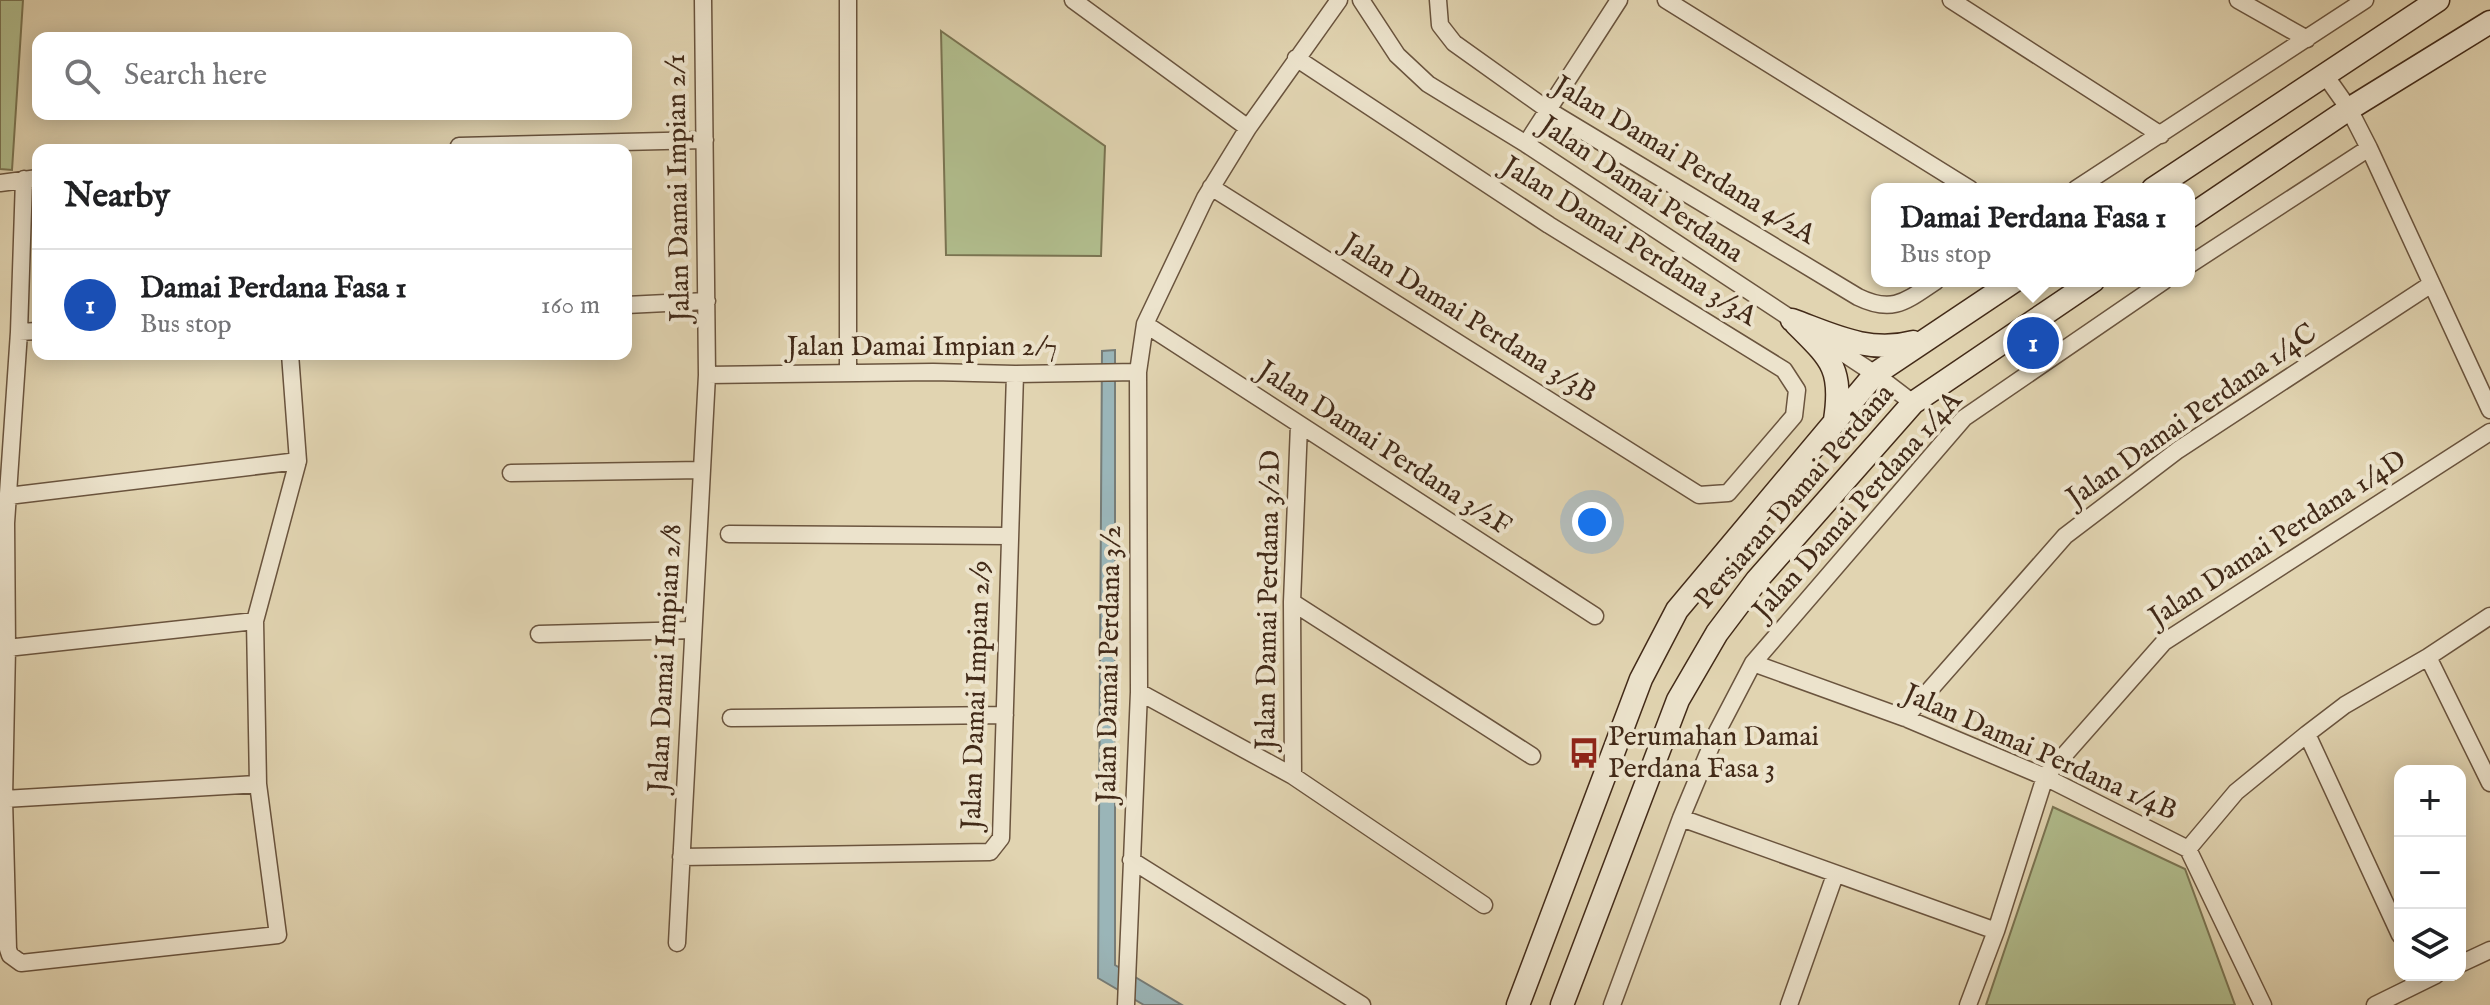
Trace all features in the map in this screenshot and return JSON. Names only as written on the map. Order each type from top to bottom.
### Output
[{"type":"main road","points":[[2162,183],[2438,0]]},
{"type":"main road","points":[[2195,213],[2349,109],[2488,28]]},
{"type":"main road","name":"Persiaran Damai Perdana","points":[[1518,1005],[1641,679],[1677,610],[1875,374],[2005,287]]},
{"type":"main road","name":"Persiaran Damai Perdana","points":[[1562,1005],[1678,700],[1717,633],[1757,580],[1913,403],[2084,287]]},
{"type":"main road","points":[[1792,320],[1865,346],[1884,348],[1928,338]]},
{"type":"main road","points":[[1792,320],[1832,362],[1839,395],[1835,420]]},
{"type":"street","name":"Jalan Damai Impian 2/1","points":[[703,0],[707,375]]},
{"type":"street","points":[[848,0],[848,372]]},
{"type":"street","points":[[1073,0],[1248,128]]},
{"type":"street","name":"Jalan Damai Perdana 3/2","points":[[1126,1005],[1139,692],[1138,372],[1145,324],[1211,187],[1248,128],[1339,0]]},
{"type":"street","name":"Jalan Damai Perdana","points":[[1361,0],[1397,55],[1428,84],[1526,144],[1875,374],[1913,403]]},
{"type":"street","name":"Jalan Damai Perdana 4/2A","points":[[1438,0],[1440,25],[1454,43],[1548,110],[1873,304],[1888,306],[1903,303],[1927,287]]},
{"type":"street","points":[[1526,144],[1619,0]]},
{"type":"street","points":[[1666,0],[1960,183]]},
{"type":"street","points":[[1951,0],[2161,135]]},
{"type":"street","points":[[2238,0],[2307,39]]},
{"type":"street","points":[[2085,183],[2365,0]]},
{"type":"street","name":"Jalan Damai Perdana 3/3A","points":[[1296,58],[1549,225],[1784,370],[1797,390],[1794,416],[1728,493],[1699,495]]},
{"type":"street","points":[[2325,75],[2349,109],[2369,148],[2490,410]]},
{"type":"street","points":[[541,144],[705,140]]},
{"type":"street","points":[[2195,261],[2369,148]]},
{"type":"street","points":[[0,183],[27,179],[8,496],[3,523],[7,648],[4,799],[8,949],[10,955],[21,963],[278,935],[258,784],[255,621],[298,461],[290,360]]},
{"type":"street","name":"Jalan Damai Perdana 3/3B","points":[[1211,187],[1699,495]]},
{"type":"street","name":"Jalan Damai Perdana 1/4C","points":[[1905,718],[2065,536],[2178,450],[2430,285]]},
{"type":"street","name":"Jalan Damai Perdana 1/4A","points":[[1612,1005],[1681,818],[1717,732],[1753,663],[1964,418],[2155,287]]},
{"type":"street","points":[[632,305],[707,301]]},
{"type":"street","name":"Jalan Damai Perdana 3/2F","points":[[1145,324],[1595,616]]},
{"type":"street","points":[[19,332],[32,331]]},
{"type":"street","name":"Jalan Damai Impian 2/7","points":[[707,375],[1138,372]]},
{"type":"street","name":"Jalan Damai Impian 2/9","points":[[681,857],[990,852],[1001,838],[1015,374]]},
{"type":"street","name":"Jalan Damai Impian 2/8","points":[[677,943],[707,375]]},
{"type":"street","name":"Jalan Damai Perdana 3/2D","points":[[1293,776],[1292,602],[1299,425]]},
{"type":"street","name":"Jalan Damai Perdana 1/4D","points":[[2045,777],[2164,642],[2490,432]]},
{"type":"street","points":[[8,496],[298,461]]},
{"type":"street","points":[[511,473],[702,470]]},
{"type":"street","points":[[729,534],[1009,536]]},
{"type":"street","points":[[1292,602],[1532,756]]},
{"type":"street","points":[[2188,849],[2236,792],[2307,734],[2345,705],[2428,657],[2490,616]]},
{"type":"street","points":[[7,648],[255,621]]},
{"type":"street","points":[[539,634],[693,630]]},
{"type":"street","points":[[2428,657],[2490,783]]},
{"type":"street","name":"Jalan Damai Perdana 1/4B","points":[[1753,663],[1905,718],[2045,777],[2188,849],[2263,1005]]},
{"type":"street","points":[[1139,692],[1293,776],[1484,905]]},
{"type":"street","points":[[731,718],[1005,715]]},
{"type":"street","points":[[2307,734],[2394,922]]},
{"type":"street","points":[[1968,1005],[1996,931],[2045,777]]},
{"type":"street","points":[[4,799],[258,784]]},
{"type":"street","points":[[1681,818],[1996,931]]},
{"type":"street","points":[[1131,860],[1362,1005]]},
{"type":"street","points":[[1789,1005],[1835,875]]},
{"type":"street","points":[[2466,961],[2490,950]]},
{"type":"street","points":[[2375,1005],[2418,981]]},
{"type":"green space","points":[[0,0],[23,0],[12,170],[0,169]]},
{"type":"green space","points":[[941,31],[1105,146],[1101,256],[946,255]]},
{"type":"green space","points":[[2053,807],[2185,869],[2235,1005],[1986,1005]]},
{"type":"water","points":[[1115,350],[1115,965],[1182,1005],[1144,1005],[1098,978],[1102,351]]},
{"type":"place","name":"Damai Perdana Fasa 1","points":[[2033,343]]},
{"type":"place","name":"Perumahan Damai Perdana Fasa 3","points":[[1584,753]]}]
